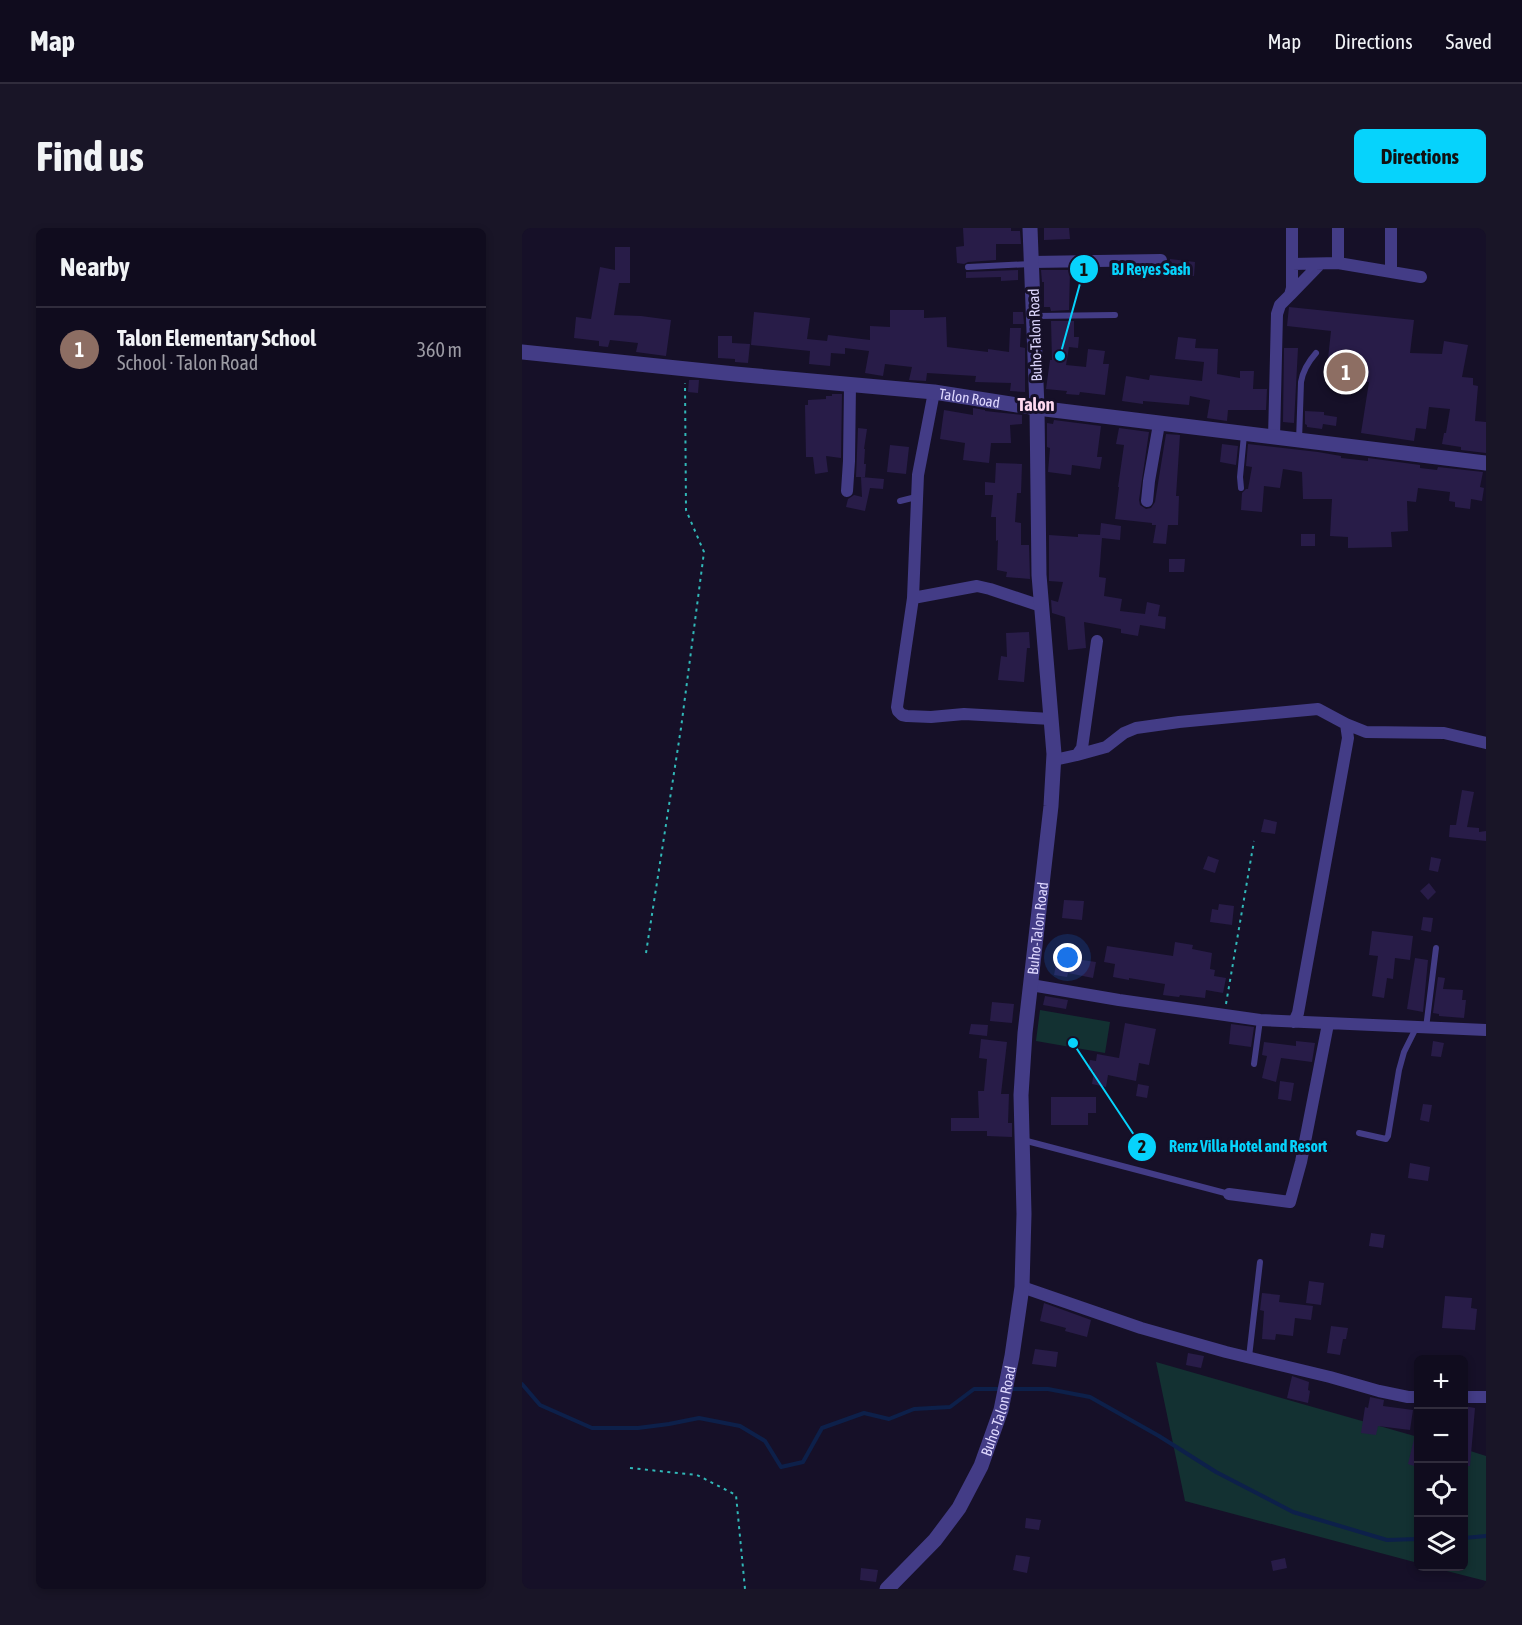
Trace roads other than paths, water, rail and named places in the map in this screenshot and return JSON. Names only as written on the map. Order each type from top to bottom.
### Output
[{"type":"street","name":"Buho-Talon Road","points":[[887,1589],[935,1540],[959,1508],[981,1466],[1001,1410],[1022,1287],[1024,1214],[1021,1095],[1025,1033],[1049,830],[1054,760],[1039,576],[1037,408],[1030,228]]},
{"type":"street","points":[[1289,297],[1292,288],[1292,228]]},
{"type":"street","points":[[1338,228],[1338,263]]},
{"type":"street","points":[[1391,228],[1391,272]]},
{"type":"street","points":[[1032,263],[1161,260]]},
{"type":"street","points":[[1292,264],[1338,263],[1421,277]]},
{"type":"street","points":[[1274,438],[1277,314],[1280,305],[1320,264]]},
{"type":"street","name":"Talon Road","points":[[522,353],[934,392],[1160,424],[1486,463]]},
{"type":"street","points":[[848,491],[850,385]]},
{"type":"street","points":[[934,392],[918,475],[913,598],[898,711],[902,715],[931,717],[964,714],[1051,719]]},
{"type":"street","points":[[1147,501],[1160,424]]},
{"type":"street","points":[[913,598],[977,586],[1041,606]]},
{"type":"street","points":[[1077,755],[1082,748],[1097,641]]},
{"type":"street","points":[[1054,760],[1106,747],[1124,733],[1136,728],[1285,711],[1318,710],[1366,732],[1444,733],[1486,743]]},
{"type":"street","points":[[1294,1022],[1298,1013],[1348,738],[1346,724]]},
{"type":"street","points":[[1031,985],[1260,1020],[1486,1030]]},
{"type":"street","points":[[1229,1194],[1290,1202],[1301,1162],[1328,1024]]},
{"type":"street","points":[[1022,1287],[1141,1328],[1379,1391],[1414,1397]]},
{"type":"street","points":[[1468,1397],[1486,1397]]},
{"type":"lane","points":[[968,267],[1032,263]]},
{"type":"lane","points":[[1034,316],[1115,315]]},
{"type":"lane","points":[[1299,441],[1301,382],[1307,364],[1316,353]]},
{"type":"lane","points":[[1241,488],[1244,434]]},
{"type":"lane","points":[[900,501],[916,497]]},
{"type":"lane","points":[[1359,1133],[1386,1139],[1388,1136],[1399,1070],[1404,1052],[1421,1028],[1436,948]]},
{"type":"lane","points":[[1254,1064],[1260,1020]]},
{"type":"lane","points":[[1022,1140],[1229,1194]]},
{"type":"lane","points":[[1249,1358],[1260,1262]]},
{"type":"waterway","points":[[522,1384],[540,1405],[592,1428],[638,1428],[699,1418],[740,1426],[765,1441],[781,1467],[803,1462],[822,1428],[864,1413],[889,1419],[914,1409],[950,1407],[974,1389],[1003,1389]]},
{"type":"waterway","points":[[1010,1389],[1048,1389],[1090,1397],[1216,1472],[1293,1512],[1387,1540],[1414,1539]]},
{"type":"waterway","points":[[1468,1538],[1486,1536]]},
{"type":"place","name":"BJ Reyes Sash","points":[[1060,356]]},
{"type":"place","name":"Talon Elementary School","points":[[1346,372]]},
{"type":"place","name":"Renz Villa Hotel and Resort","points":[[1073,1043]]},
{"type":"district","name":"Talon","points":[[1036,404]]}]
